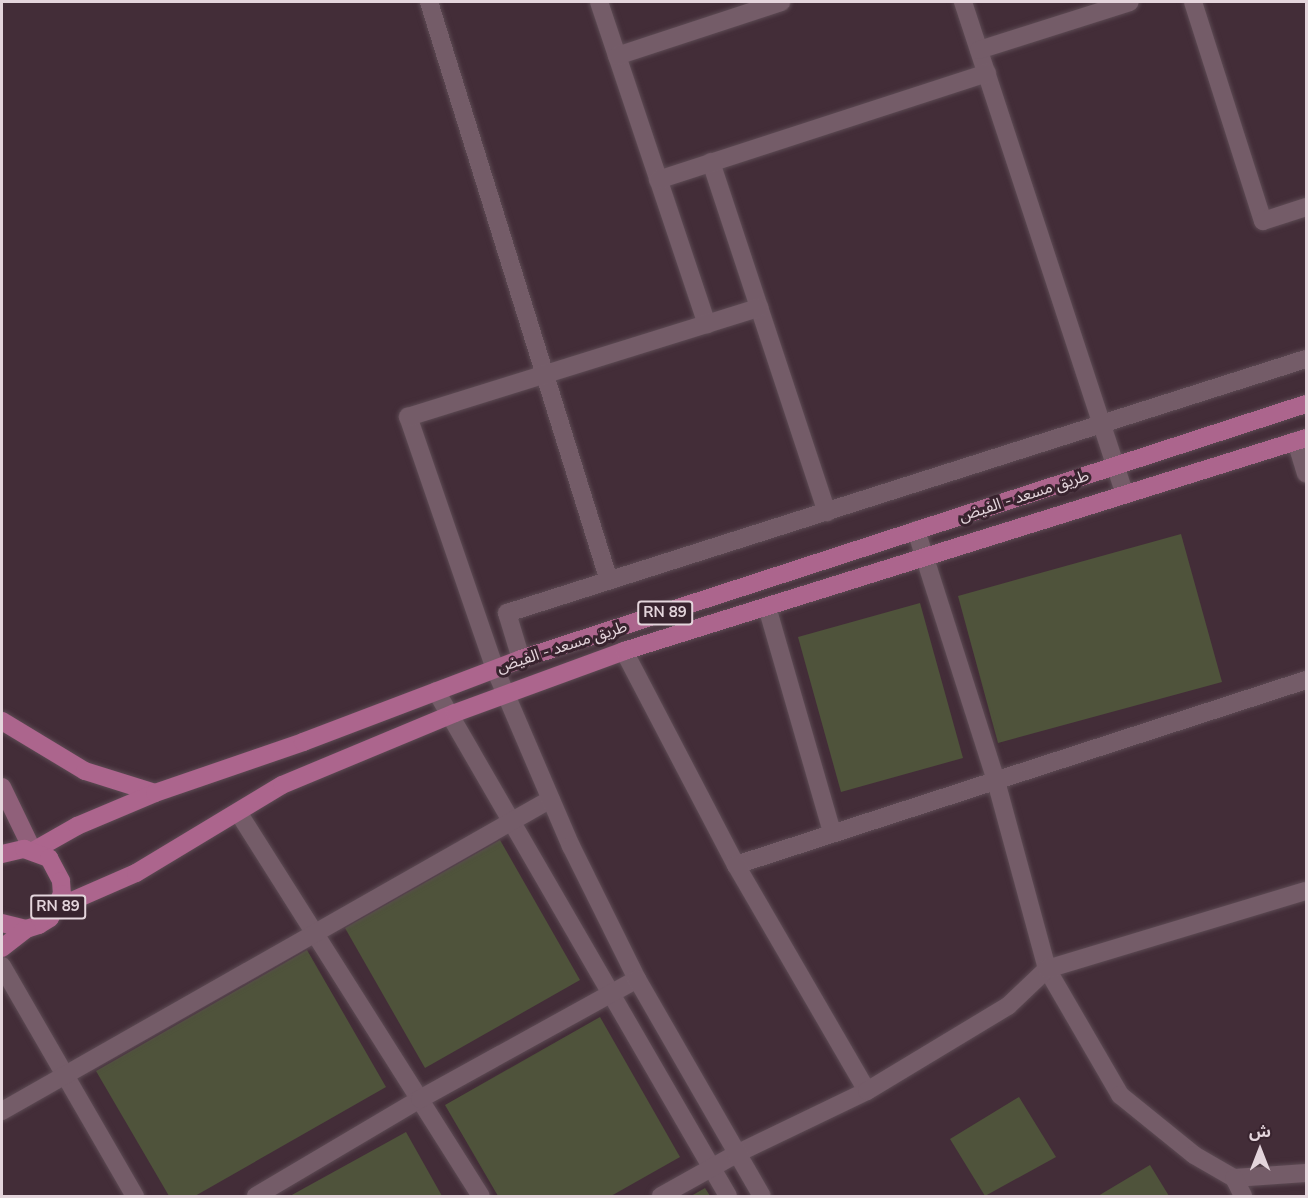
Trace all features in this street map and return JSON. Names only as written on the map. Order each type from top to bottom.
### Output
[{"type":"main road","name":"طريق مسعد - الفيض","points":[[2,854],[11,850],[33,851],[77,826],[155,793],[436,692],[520,659],[1306,404]]},
{"type":"main road","name":"طريق مسعد - الفيض","points":[[2,948],[27,929],[45,921],[58,907],[136,873],[282,785],[450,716],[624,651],[1124,492],[1301,439]]},
{"type":"main road","points":[[2,721],[84,771],[155,793]]},
{"type":"main road","points":[[2,787],[33,851]]},
{"type":"main road","name":"RN 89","points":[[33,851],[49,858],[57,869],[62,894],[58,907]]},
{"type":"main road","name":"RN 89","points":[[2,923],[27,929]]},
{"type":"street","points":[[429,2],[609,581]]},
{"type":"street","points":[[599,2],[707,324]]},
{"type":"street","points":[[617,56],[781,2]]},
{"type":"street","points":[[963,2],[1124,492]]},
{"type":"street","points":[[979,50],[1130,2]]},
{"type":"street","points":[[1193,2],[1263,221],[1306,207]]},
{"type":"street","points":[[658,180],[987,73]]},
{"type":"street","points":[[711,162],[827,512]]},
{"type":"street","points":[[759,308],[408,417],[495,669],[551,799],[637,979],[762,1197]]},
{"type":"street","points":[[520,659],[507,613],[1306,359]]},
{"type":"street","points":[[1301,439],[1306,474]]},
{"type":"street","points":[[916,530],[996,781],[1047,969],[1120,1095],[1194,1155],[1234,1178],[1306,1173]]},
{"type":"street","points":[[766,607],[832,831]]},
{"type":"street","points":[[624,651],[736,865],[867,1092]]},
{"type":"street","points":[[736,865],[832,831],[996,781],[1306,680]]},
{"type":"street","points":[[436,692],[728,1197]]},
{"type":"street","points":[[2,1111],[551,799]]},
{"type":"street","points":[[238,812],[481,1197]]},
{"type":"street","points":[[661,1197],[736,1154],[867,1092],[1008,1006],[1047,969],[1306,891]]},
{"type":"street","points":[[2,966],[135,1197]]},
{"type":"street","points":[[256,1197],[420,1099],[637,979]]},
{"type":"street","points":[[1234,1178],[1243,1197]]},
{"type":"building","points":[[1181,534],[1222,682],[998,743],[958,596]]},
{"type":"building","points":[[920,603],[963,758],[841,792],[798,637]]},
{"type":"building","points":[[500,840],[580,980],[425,1068],[345,928]]},
{"type":"building","points":[[307,950],[386,1087],[195,1196],[169,1196],[96,1071]]},
{"type":"building","points":[[600,1017],[680,1157],[611,1196],[498,1196],[445,1105]]},
{"type":"building","points":[[1019,1097],[1056,1157],[985,1196],[950,1139]]},
{"type":"building","points":[[406,1132],[442,1196],[290,1196]]},
{"type":"building","points":[[1150,1165],[1169,1196],[1098,1196]]},
{"type":"building","points":[[705,1188],[710,1196],[691,1196]]}]
